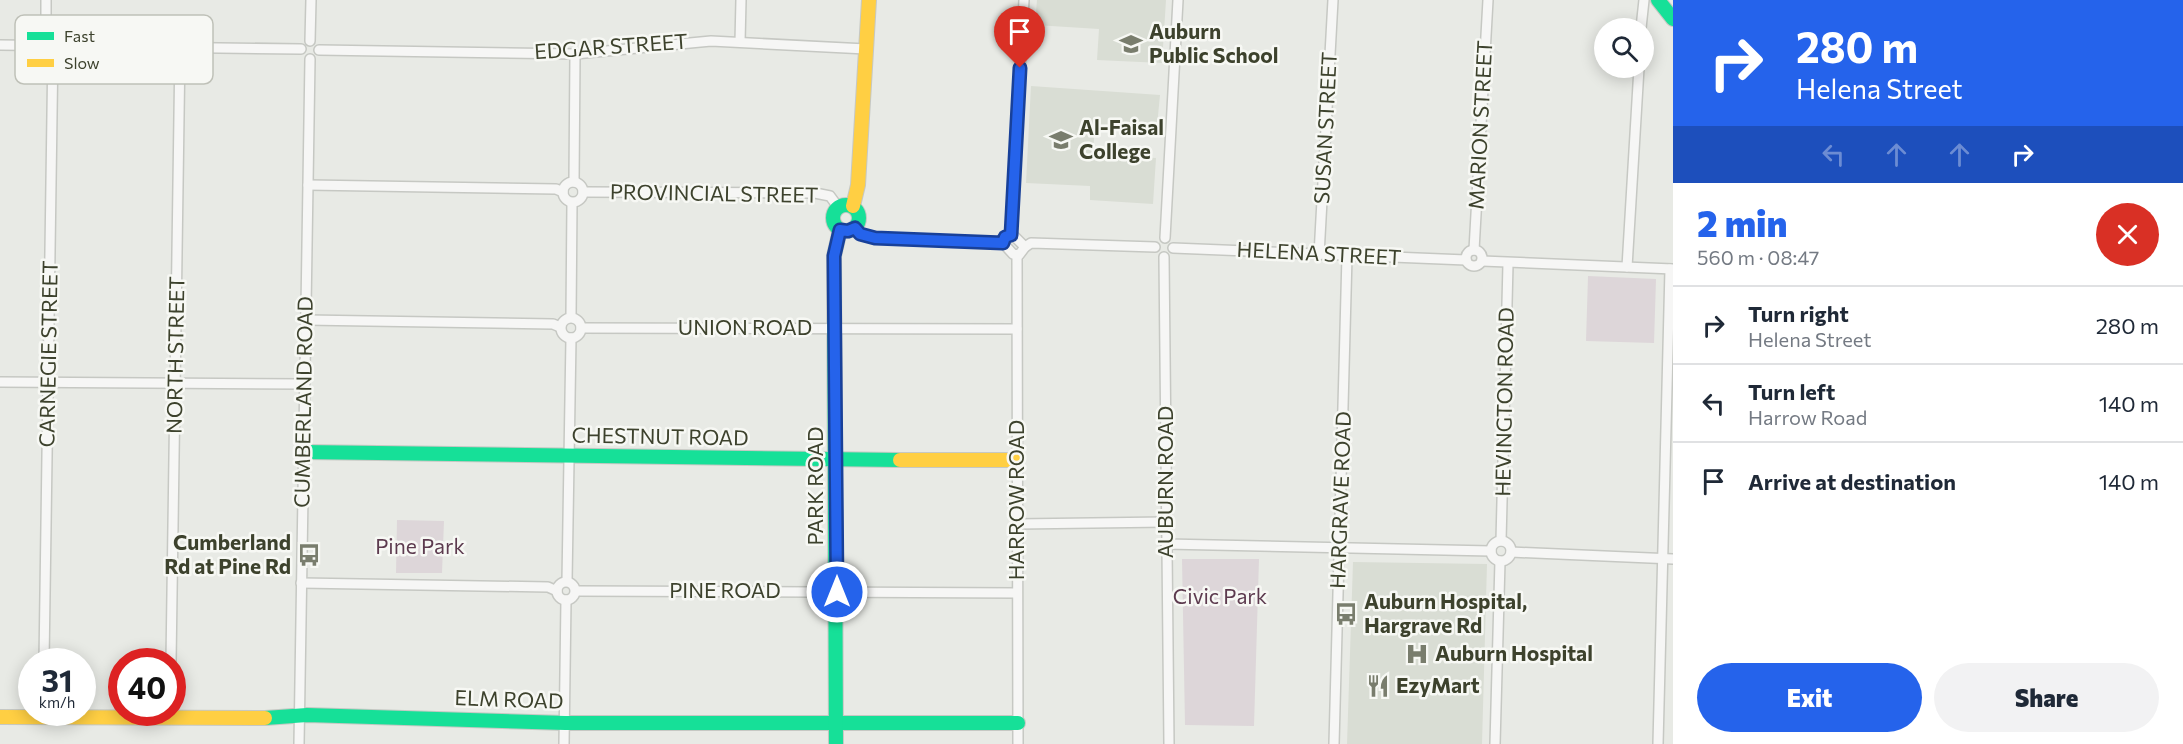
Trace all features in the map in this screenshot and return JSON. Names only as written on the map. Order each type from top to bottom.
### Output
[{"type":"street","name":"CARNEGIE STREET","points":[[46,0],[47,15]]},
{"type":"street","points":[[310,41],[311,0]]},
{"type":"street","points":[[740,42],[741,0]]},
{"type":"street","points":[[853,206],[845,204],[838,207],[832,219],[840,230],[848,231],[855,228],[859,216],[853,206],[858,185],[869,0]]},
{"type":"street","points":[[1011,235],[1024,0]]},
{"type":"street","points":[[1165,238],[1178,0]]},
{"type":"street","name":"SUSAN STREET","points":[[1319,255],[1334,0]]},
{"type":"street","name":"MARION STREET","points":[[1474,250],[1488,0]]},
{"type":"street","points":[[1642,18],[1644,0]]},
{"type":"street","points":[[1658,0],[1673,19]]},
{"type":"street","points":[[310,41],[316,43],[319,50],[317,56],[310,59],[302,55],[301,49],[304,43],[310,41]]},
{"type":"street","name":"EDGAR STREET","points":[[319,50],[575,54],[680,42],[740,42],[866,49]]},
{"type":"street","points":[[0,45],[15,45]]},
{"type":"street","points":[[213,48],[301,49]]},
{"type":"street","points":[[574,182],[575,54]]},
{"type":"street","name":"CUMBERLAND ROAD","points":[[298,744],[310,59]]},
{"type":"street","points":[[1627,267],[1638,78]]},
{"type":"street","name":"CARNEGIE STREET","points":[[44,648],[50,84]]},
{"type":"street","name":"NORTH STREET","points":[[171,648],[180,84]]},
{"type":"street","points":[[574,182],[581,186],[583,192],[581,199],[572,202],[564,198],[563,192],[565,186],[574,182]]},
{"type":"street","points":[[308,185],[556,189],[563,192]]},
{"type":"street","name":"PROVINCIAL STREET","points":[[583,192],[815,193],[830,196],[838,207]]},
{"type":"street","points":[[571,317],[572,202]]},
{"type":"street","points":[[855,228],[860,234],[875,238],[1003,243],[1017,255],[1031,243],[1155,247]]},
{"type":"street","name":"PARK ROAD","points":[[836,744],[837,460],[834,256],[840,230]]},
{"type":"street","points":[[1003,243],[1005,237],[1011,235]]},
{"type":"street","points":[[1011,235],[1024,247]]},
{"type":"street","points":[[1165,238],[1170,240],[1173,248],[1169,255],[1164,256],[1158,255],[1155,247],[1157,241],[1165,238]]},
{"type":"street","name":"HELENA STREET","points":[[1173,248],[1466,260]]},
{"type":"street","points":[[1482,261],[1481,254],[1474,250],[1467,253],[1466,260],[1473,267],[1482,261],[1508,264],[1671,269],[1658,744]]},
{"type":"street","name":"HARROW ROAD","points":[[1017,255],[1018,744]]},
{"type":"street","name":"AUBURN ROAD","points":[[1164,256],[1169,744]]},
{"type":"street","name":"HARGRAVE ROAD","points":[[1334,744],[1347,256]]},
{"type":"street","name":"HEVINGTON ROAD","points":[[1501,541],[1508,264]]},
{"type":"street","points":[[571,317],[562,321],[560,327],[562,334],[571,338]]},
{"type":"street","points":[[571,317],[579,322],[581,328],[579,334],[571,338]]},
{"type":"street","points":[[306,320],[553,324],[560,327]]},
{"type":"street","name":"UNION ROAD","points":[[581,328],[1017,329]]},
{"type":"street","points":[[567,581],[571,338]]},
{"type":"street","points":[[0,382],[304,384]]},
{"type":"street","name":"CHESTNUT ROAD","points":[[303,452],[568,457],[1017,460]]},
{"type":"street","points":[[1018,524],[1166,522]]},
{"type":"street","points":[[1501,541],[1508,544],[1511,552],[1506,560],[1500,561],[1494,559],[1491,551],[1495,543],[1501,541]]},
{"type":"street","points":[[1166,544],[1491,551]]},
{"type":"street","points":[[1511,552],[1673,559]]},
{"type":"street","points":[[1495,744],[1500,561]]},
{"type":"street","points":[[557,591],[560,584],[567,581]]},
{"type":"street","points":[[301,583],[548,587],[557,591],[560,597],[566,600],[572,598],[576,591],[574,585],[567,581]]},
{"type":"street","name":"PINE ROAD","points":[[576,591],[1017,593]]},
{"type":"street","points":[[564,744],[566,600]]},
{"type":"street","name":"ELM ROAD","points":[[186,715],[565,723],[1018,723]]},
{"type":"street","name":"ELM ROAD","points":[[0,717],[18,716]]},
{"type":"shaded area","name":"Auburn Public School","points":[[1037,0],[1166,0],[1162,63],[1097,60],[1099,29],[1035,25]]},
{"type":"shaded area","name":"Al-Faisal College","points":[[1031,86],[1160,95],[1157,126],[1095,124],[1093,154],[1156,158],[1153,204],[1090,200],[1090,186],[1026,183]]},
{"type":"shaded area","name":"Auburn Hospital","points":[[1353,562],[1487,564],[1482,744],[1347,744]]},
{"type":"green space","points":[[1588,276],[1656,279],[1654,343],[1586,341]]},
{"type":"green space","name":"Pine Park","points":[[397,520],[444,521],[442,573],[396,573]]},
{"type":"green space","name":"Civic Park","points":[[1182,559],[1259,559],[1254,726],[1185,725]]},
{"type":"traffic: fast","points":[[1658,0],[1673,19]]},
{"type":"traffic: fast","points":[[846,205],[855,209],[859,218],[855,227],[846,231],[837,227],[833,218],[837,209],[846,205]]},
{"type":"traffic: fast","points":[[836,744],[834,256],[840,230]]},
{"type":"traffic: fast","points":[[303,452],[900,460]]},
{"type":"traffic: fast","points":[[265,718],[307,715],[565,723],[1018,723]]},
{"type":"traffic: slow","points":[[853,206],[858,185],[869,0]]},
{"type":"traffic: slow","points":[[900,460],[1017,460]]},
{"type":"traffic: slow","points":[[0,717],[265,718]]},
{"type":"place","name":"Auburn Public School","points":[[1131,44]]},
{"type":"place","name":"Al-Faisal College","points":[[1061,140]]},
{"type":"place","name":"Cumberland Rd at Pine Rd","points":[[309,555]]},
{"type":"place","name":"Auburn Hospital, Hargrave Rd","points":[[1346,614]]},
{"type":"place","name":"Auburn Hospital","points":[[1417,654]]},
{"type":"place","name":"EzyMart","points":[[1378,686]]},
{"type":"route","points":[[837,592],[834,256],[837,235],[840,230],[848,231],[855,228],[860,234],[875,238],[1003,243],[1005,237],[1011,235],[1020,68]]}]
